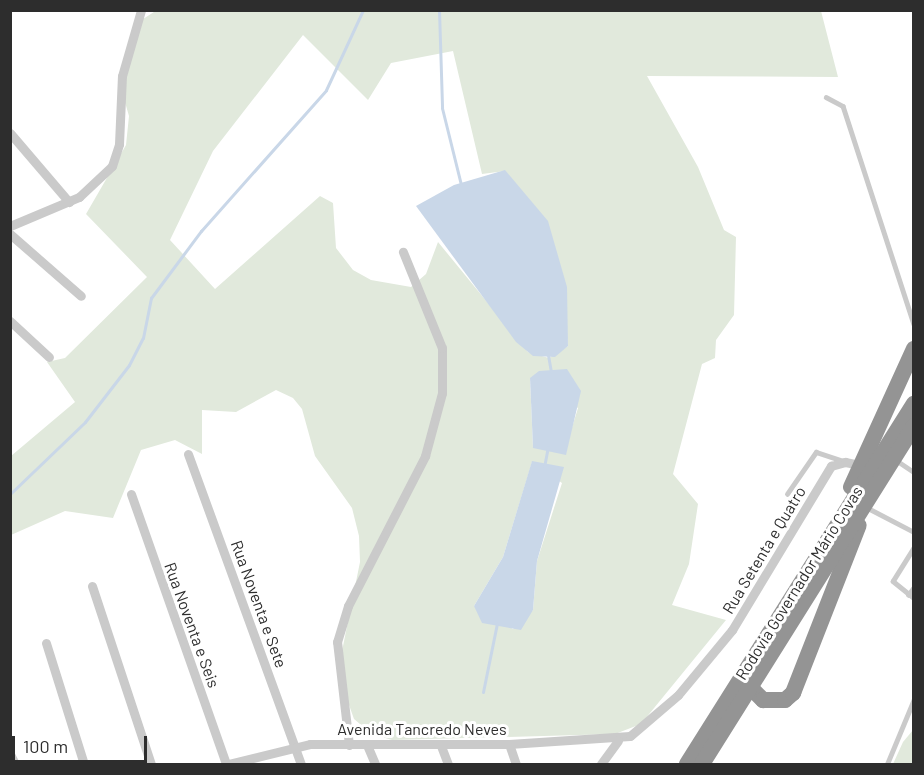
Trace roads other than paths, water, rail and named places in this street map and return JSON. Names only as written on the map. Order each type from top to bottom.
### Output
[{"type":"highway","points":[[746,668],[751,692],[774,702],[785,700],[799,684],[854,545],[858,507],[853,463],[914,349]]},
{"type":"highway","name":"Rodovia Governador Mário Covas","points":[[702,765],[751,692],[858,507],[914,403]]},
{"type":"highway","name":"Rodovia Governador Mário Covas","points":[[687,765],[746,668],[912,430]]},
{"type":"street","points":[[10,226],[69,202],[101,180],[116,156],[122,76],[141,10]]},
{"type":"street","points":[[10,133],[69,202]]},
{"type":"street","points":[[10,234],[81,296]]},
{"type":"street","points":[[350,745],[337,642],[348,606],[425,456],[442,393],[442,348],[403,252]]},
{"type":"street","points":[[10,321],[49,357]]},
{"type":"street","name":"Rua Noventa e Sete","points":[[188,454],[301,765]]},
{"type":"street","name":"Rua Setenta e Quatro","points":[[601,765],[618,741],[666,706],[732,630],[831,466],[853,463]]},
{"type":"street","name":"Rua Noventa e Seis","points":[[131,495],[227,765]]},
{"type":"street","points":[[92,586],[151,765]]},
{"type":"street","points":[[46,644],[84,765]]},
{"type":"street","name":"Avenida Tancredo Neves","points":[[227,765],[294,746],[441,746],[618,741]]},
{"type":"street","points":[[509,744],[516,765]]},
{"type":"street","points":[[367,745],[375,765]]},
{"type":"street","points":[[441,746],[448,765]]},
{"type":"street","points":[[10,754],[15,765]]},
{"type":"lane","points":[[826,97],[843,106],[914,324]]},
{"type":"lane","points":[[787,494],[816,452],[853,463]]},
{"type":"lane","points":[[894,458],[914,472]]},
{"type":"lane","points":[[858,507],[914,532]]},
{"type":"lane","points":[[914,548],[893,582],[911,597],[914,587]]},
{"type":"lane","points":[[887,765],[914,699]]},
{"type":"water","points":[[505,170],[548,221],[567,287],[568,346],[555,357],[533,356],[516,342],[416,206],[454,185]]},
{"type":"water","points":[[567,369],[581,391],[566,455],[533,448],[530,378],[539,371]]},
{"type":"water","points":[[532,461],[564,467],[537,561],[533,610],[521,630],[482,623],[474,606],[503,557]]},
{"type":"waterway","points":[[10,494],[85,422],[129,365],[143,338],[151,298],[201,231],[326,90],[363,10]]},
{"type":"waterway","points":[[439,10],[442,108],[461,185]]},
{"type":"waterway","points":[[548,355],[551,372]]},
{"type":"waterway","points":[[544,467],[548,447]]},
{"type":"waterway","points":[[483,692],[497,623]]}]
